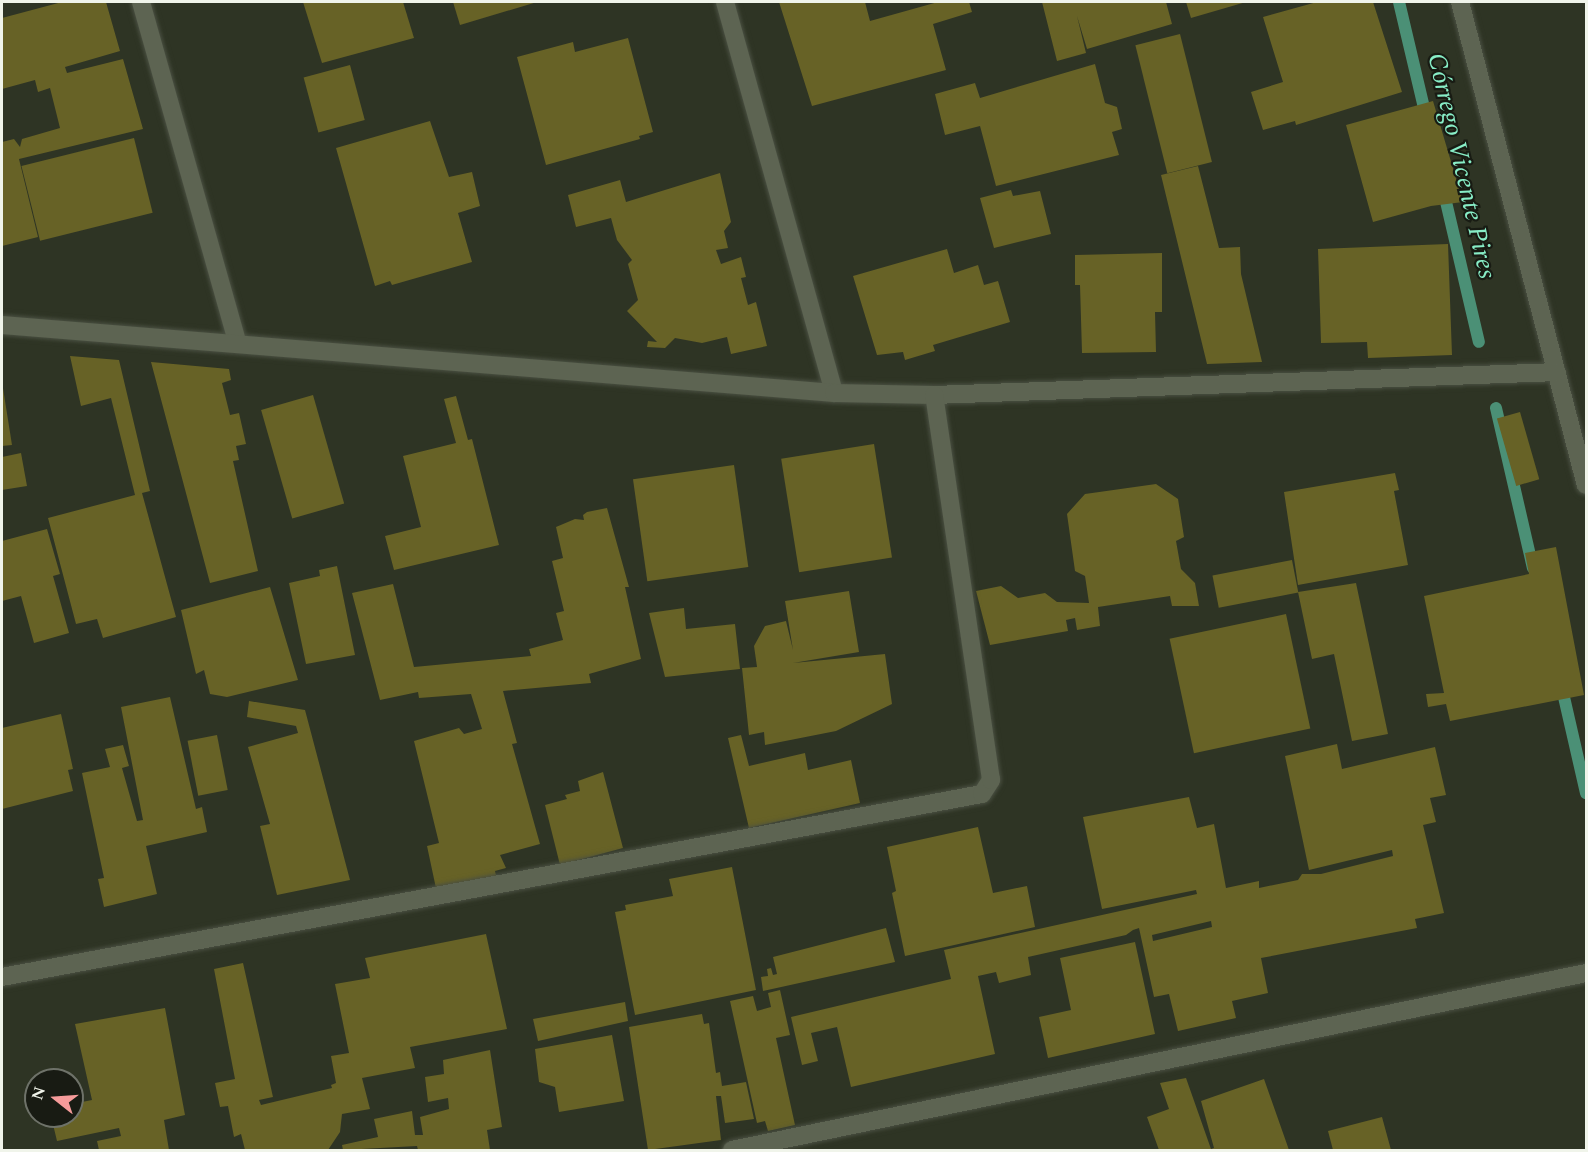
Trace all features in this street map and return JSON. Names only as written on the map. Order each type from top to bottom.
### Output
[{"type":"street","points":[[141,2],[238,344]]},
{"type":"street","points":[[725,2],[834,393]]},
{"type":"street","points":[[1460,2],[1587,485]]},
{"type":"street","points":[[2,325],[834,393],[934,395],[1557,372]]},
{"type":"street","points":[[2,976],[982,794],[990,780],[934,395]]},
{"type":"street","points":[[732,1150],[1587,973]]},
{"type":"building","points":[[62,2],[106,2],[120,51],[65,67],[67,73],[123,59],[143,129],[19,159],[38,237],[2,246],[2,142],[14,139],[20,147],[22,139],[60,128],[50,88],[38,92],[35,80],[2,89],[2,18]]},
{"type":"building","points":[[303,2],[403,2],[414,38],[322,63]]},
{"type":"building","points":[[453,2],[537,2],[460,25]]},
{"type":"building","points":[[779,2],[865,2],[870,21],[938,2],[969,2],[972,12],[933,24],[946,70],[812,106]]},
{"type":"building","points":[[1042,2],[1166,2],[1172,24],[1087,49],[1077,16],[1086,53],[1057,61]]},
{"type":"building","points":[[1186,2],[1246,2],[1191,18]]},
{"type":"building","points":[[1317,2],[1373,2],[1402,92],[1296,125],[1295,121],[1263,130],[1251,92],[1283,82],[1263,17]]},
{"type":"building","points":[[1180,34],[1212,162],[1167,173],[1135,45]]},
{"type":"building","points":[[628,38],[653,132],[639,136],[640,139],[546,165],[517,57],[573,42],[575,52]]},
{"type":"building","points":[[1095,64],[1105,103],[1117,107],[1122,129],[1112,132],[1119,155],[996,186],[980,126],[945,135],[935,94],[975,83],[980,98]]},
{"type":"building","points":[[350,65],[365,120],[318,132],[304,77]]},
{"type":"building","points":[[1433,101],[1463,202],[1431,206],[1373,222],[1346,125]]},
{"type":"building","points":[[430,121],[449,177],[472,172],[480,206],[458,213],[472,262],[392,285],[390,281],[375,286],[336,148]]},
{"type":"building","points":[[134,138],[153,213],[40,241],[21,166]]},
{"type":"building","points":[[1198,166],[1219,248],[1240,247],[1241,274],[1262,362],[1207,364],[1161,175]]},
{"type":"building","points":[[720,173],[731,222],[724,231],[728,248],[716,250],[721,264],[741,257],[746,277],[741,278],[748,305],[756,302],[767,346],[731,354],[727,337],[702,343],[675,338],[665,348],[647,347],[648,341],[657,342],[627,311],[638,300],[628,264],[632,260],[617,240],[611,218],[576,227],[568,195],[620,180],[626,202]]},
{"type":"building","points":[[1011,190],[1013,196],[1040,191],[1051,234],[994,248],[980,198]]},
{"type":"building","points":[[1448,244],[1452,355],[1368,358],[1367,342],[1321,343],[1318,249]]},
{"type":"building","points":[[947,249],[954,273],[978,265],[984,285],[998,281],[1010,322],[933,345],[935,351],[905,360],[903,352],[877,355],[853,276]]},
{"type":"building","points":[[1162,253],[1162,312],[1155,312],[1156,352],[1082,353],[1080,285],[1075,285],[1075,255]]},
{"type":"building","points":[[70,356],[119,360],[150,491],[142,493],[176,617],[103,638],[97,619],[76,624],[48,518],[135,495],[111,398],[81,406]]},
{"type":"building","points":[[151,362],[229,369],[231,380],[222,383],[230,415],[239,413],[246,444],[236,446],[239,460],[233,461],[258,571],[210,583]]},
{"type":"building","points":[[2,382],[12,445],[2,446]]},
{"type":"building","points":[[313,395],[344,504],[292,519],[261,410]]},
{"type":"building","points":[[456,396],[468,440],[472,439],[499,545],[394,570],[385,536],[421,527],[403,456],[456,443],[444,399]]},
{"type":"building","points":[[1520,412],[1539,479],[1516,486],[1497,419]]},
{"type":"building","points":[[874,444],[892,558],[799,572],[781,459]]},
{"type":"building","points":[[21,453],[27,486],[2,490],[2,457]]},
{"type":"building","points":[[734,465],[748,567],[647,581],[633,479]]},
{"type":"building","points":[[1395,473],[1399,490],[1394,491],[1408,565],[1298,585],[1284,492]]},
{"type":"building","points":[[1156,484],[1178,499],[1184,537],[1176,541],[1181,569],[1195,583],[1199,606],[1172,606],[1170,596],[1098,607],[1100,626],[1077,630],[1075,618],[1066,620],[1068,631],[990,645],[976,591],[1001,586],[1018,598],[1045,593],[1057,602],[1089,603],[1085,576],[1075,571],[1067,514],[1085,494]]},
{"type":"building","points":[[607,508],[629,587],[625,587],[641,659],[589,674],[591,683],[503,691],[517,743],[512,744],[540,844],[500,855],[506,868],[495,871],[498,883],[437,893],[427,846],[439,843],[414,741],[459,728],[464,734],[482,729],[471,694],[419,698],[418,692],[380,700],[352,593],[393,584],[414,667],[531,656],[529,649],[563,640],[556,613],[564,611],[552,561],[563,558],[556,527],[575,519],[584,520],[583,515],[587,512]]},
{"type":"building","points":[[47,529],[60,574],[53,576],[69,633],[34,643],[21,596],[2,601],[2,541]]},
{"type":"building","points":[[1556,547],[1584,695],[1450,721],[1446,704],[1428,707],[1426,694],[1444,693],[1424,596],[1529,574],[1525,553]]},
{"type":"building","points":[[1292,560],[1298,592],[1219,608],[1212,575]]},
{"type":"building","points":[[337,566],[355,655],[306,664],[289,583],[320,576],[319,570]]},
{"type":"building","points":[[1356,583],[1388,734],[1352,741],[1334,654],[1312,659],[1298,592]]},
{"type":"building","points":[[270,587],[298,680],[227,697],[210,694],[204,670],[196,674],[181,610]]},
{"type":"building","points":[[849,591],[859,652],[793,663],[885,654],[892,704],[836,731],[765,745],[764,732],[749,735],[742,668],[757,667],[754,646],[765,626],[786,621],[793,650],[785,601]]},
{"type":"building","points":[[684,608],[686,629],[735,624],[740,669],[665,677],[649,613]]},
{"type":"building","points":[[1286,614],[1310,728],[1194,753],[1170,639]]},
{"type":"building","points":[[170,697],[196,809],[202,807],[207,832],[146,846],[157,894],[104,907],[98,879],[104,878],[82,773],[110,767],[105,749],[123,745],[129,766],[122,768],[137,821],[143,820],[121,707]]},
{"type":"building","points":[[249,701],[305,710],[350,880],[277,895],[260,826],[270,824],[248,747],[298,733],[296,726],[247,717]]},
{"type":"building","points":[[61,714],[73,769],[68,770],[73,791],[2,809],[2,728]]},
{"type":"building","points":[[217,735],[228,790],[198,796],[188,741]]},
{"type":"building","points":[[741,735],[749,766],[805,753],[808,770],[851,760],[860,803],[749,828],[728,738]]},
{"type":"building","points":[[1337,744],[1342,769],[1435,747],[1446,795],[1430,798],[1436,822],[1423,825],[1444,913],[1415,919],[1417,928],[1261,958],[1268,993],[1232,1001],[1236,1018],[1178,1031],[1169,994],[1154,997],[1139,928],[1126,935],[1028,957],[1031,975],[999,983],[996,972],[978,976],[995,1054],[851,1087],[837,1027],[811,1033],[818,1061],[802,1065],[791,1017],[951,979],[944,950],[1197,894],[1196,890],[1102,909],[1083,817],[1189,797],[1197,828],[1214,824],[1226,888],[1259,881],[1259,888],[1298,880],[1302,874],[1321,874],[1393,856],[1392,850],[1309,870],[1285,756]],"holes":[[[1211,921],[1212,927],[1153,941],[1152,935]]]},
{"type":"building","points":[[603,772],[623,848],[560,865],[545,805],[567,799],[565,795],[580,791],[578,781]]},
{"type":"building","points":[[978,827],[993,893],[1027,886],[1035,927],[905,956],[892,893],[896,891],[887,847]]},
{"type":"building","points":[[732,867],[756,990],[635,1015],[615,912],[626,910],[625,905],[673,896],[669,879]]},
{"type":"building","points":[[886,928],[895,962],[763,991],[761,977],[768,976],[767,969],[771,968],[773,975],[777,974],[773,957]]},
{"type":"building","points":[[486,934],[507,1029],[410,1047],[415,1068],[362,1078],[370,1109],[342,1114],[340,1132],[328,1150],[245,1150],[241,1134],[234,1137],[228,1106],[220,1107],[215,1083],[235,1079],[214,969],[243,963],[273,1097],[259,1100],[261,1105],[332,1088],[331,1085],[336,1083],[331,1056],[349,1053],[335,984],[370,978],[365,958]]},
{"type":"building","points":[[1135,942],[1155,1034],[1048,1058],[1039,1017],[1071,1010],[1060,958]]},
{"type":"building","points":[[780,990],[790,1035],[776,1038],[795,1125],[768,1131],[765,1121],[757,1123],[730,1001],[753,996],[757,1011],[771,1007],[768,993]]},
{"type":"building","points":[[625,1002],[628,1021],[538,1041],[533,1019]]},
{"type":"building","points":[[165,1008],[185,1115],[164,1120],[169,1150],[99,1150],[97,1141],[121,1136],[119,1128],[57,1141],[54,1128],[84,1128],[84,1102],[92,1100],[75,1024]]},
{"type":"building","points":[[702,1014],[704,1024],[709,1023],[716,1073],[720,1072],[722,1086],[746,1082],[754,1119],[725,1123],[721,1096],[716,1096],[721,1140],[648,1150],[629,1027]]},
{"type":"building","points":[[612,1035],[624,1101],[559,1112],[555,1087],[539,1082],[535,1049]]},
{"type":"building","points":[[490,1050],[502,1127],[487,1130],[490,1150],[418,1150],[417,1146],[343,1150],[342,1145],[378,1137],[374,1119],[412,1111],[415,1135],[423,1135],[420,1117],[449,1109],[448,1098],[428,1102],[425,1077],[444,1074],[443,1060]]},
{"type":"building","points":[[1186,1078],[1211,1149],[1214,1148],[1201,1101],[1264,1079],[1289,1150],[1159,1150],[1147,1117],[1169,1109],[1160,1083]]},
{"type":"building","points":[[1382,1117],[1391,1150],[1333,1150],[1328,1131]]},
{"type":"waterway","name":"Córrego Vicente Pires","points":[[1399,2],[1427,120]]},
{"type":"waterway","name":"Córrego Vicente Pires","points":[[1443,189],[1479,342]]},
{"type":"waterway","name":"Córrego Vicente Pires","points":[[1496,408],[1533,568]]},
{"type":"waterway","name":"Córrego Vicente Pires","points":[[1561,684],[1586,793]]}]
